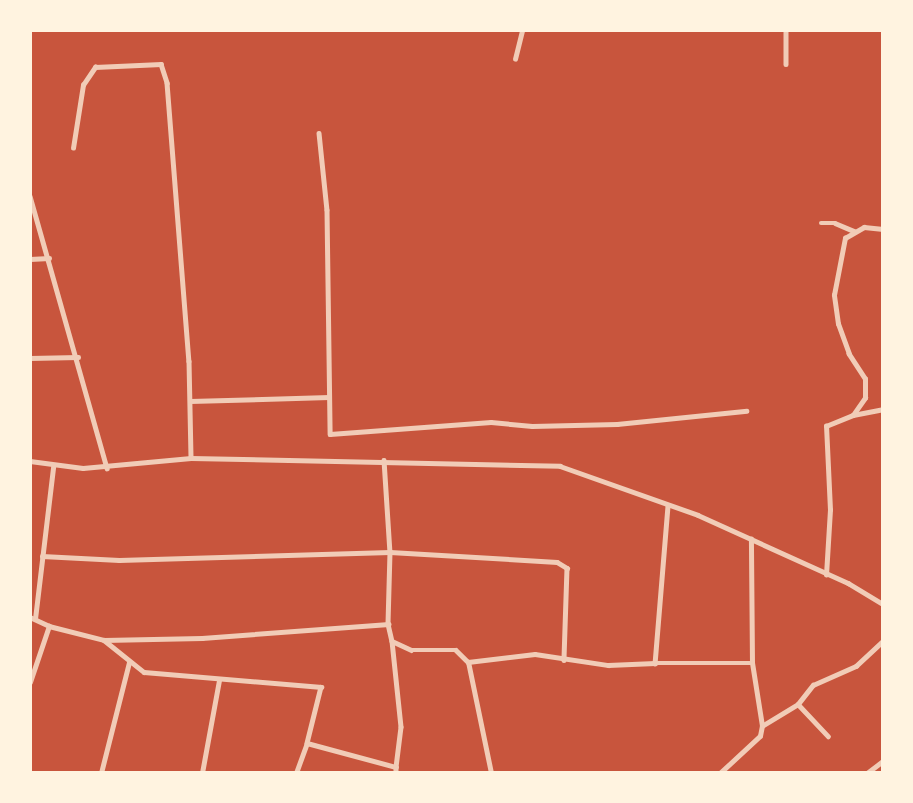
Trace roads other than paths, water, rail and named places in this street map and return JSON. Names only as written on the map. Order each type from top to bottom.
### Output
[{"type":"street","points":[[515,59],[522,30]]},
{"type":"street","points":[[786,30],[786,63]]},
{"type":"street","points":[[74,148],[83,85],[96,67],[161,64],[167,83],[190,401],[191,458]]},
{"type":"street","points":[[319,133],[327,210],[330,434],[491,422],[532,426],[617,424],[746,411]]},
{"type":"street","points":[[30,196],[78,357],[107,468]]},
{"type":"street","points":[[821,223],[835,223],[854,231],[883,229]]},
{"type":"street","points":[[853,415],[865,398],[865,379],[849,354],[838,324],[834,295],[845,238],[854,231]]},
{"type":"street","points":[[30,259],[49,258]]},
{"type":"street","points":[[30,358],[78,357]]},
{"type":"street","points":[[190,401],[329,397]]},
{"type":"street","points":[[826,575],[830,510],[826,426],[853,415],[883,410]]},
{"type":"street","points":[[30,461],[53,467],[107,468],[191,458],[384,460],[560,466],[751,539],[883,603]]},
{"type":"street","points":[[307,743],[396,770],[401,728],[392,641],[388,624],[390,552],[384,460]]},
{"type":"street","points":[[53,467],[33,618],[50,626],[104,640],[202,638],[388,624]]},
{"type":"street","points":[[655,663],[668,506]]},
{"type":"street","points":[[720,773],[760,736],[762,726],[752,663],[754,624],[751,539]]},
{"type":"street","points":[[42,556],[119,560],[390,552],[557,562],[567,568],[564,660]]},
{"type":"street","points":[[30,682],[50,626]]},
{"type":"street","points":[[104,640],[144,672],[321,687],[307,743],[296,773]]},
{"type":"street","points":[[392,641],[411,650],[456,650],[468,662],[491,773]]},
{"type":"street","points":[[762,726],[798,704],[813,685],[856,666],[883,641]]},
{"type":"street","points":[[468,662],[535,654],[608,665],[752,663]]},
{"type":"street","points":[[101,773],[129,662]]},
{"type":"street","points":[[202,773],[219,680]]},
{"type":"street","points":[[798,704],[828,736]]},
{"type":"street","points":[[867,773],[883,760]]}]
